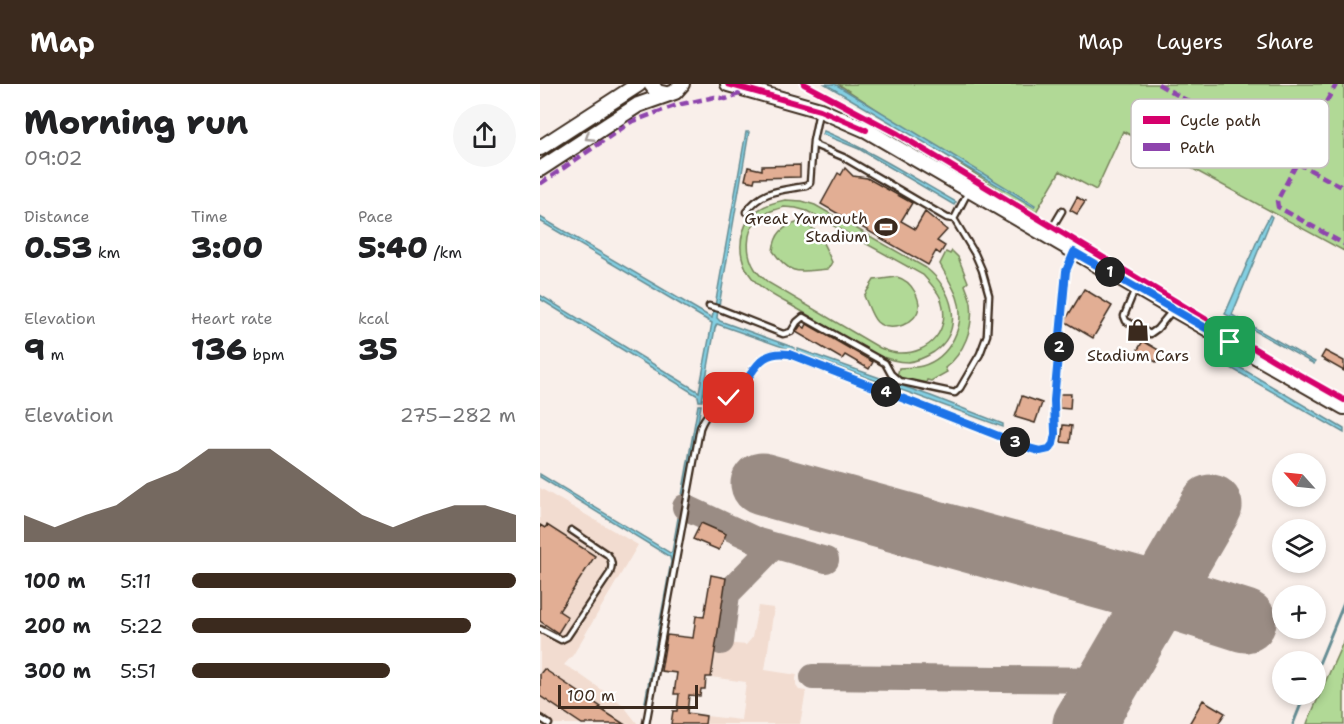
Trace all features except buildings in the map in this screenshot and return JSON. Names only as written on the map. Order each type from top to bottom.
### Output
[{"type":"main road","points":[[540,148],[639,84]]},
{"type":"main road","points":[[651,84],[657,92],[666,94]]},
{"type":"main road","points":[[540,169],[638,105],[675,92],[682,84]]},
{"type":"main road","points":[[728,84],[820,110],[866,130],[1344,407]]},
{"type":"lane","points":[[746,212],[758,199],[769,192],[806,186],[810,183],[813,141],[820,110]]},
{"type":"lane","points":[[813,141],[817,146],[843,157],[947,218],[954,219]]},
{"type":"lane","points":[[954,219],[969,190]]},
{"type":"lane","points":[[1048,235],[1062,211]]},
{"type":"lane","points":[[709,306],[783,334],[791,332],[797,322],[804,317],[885,363],[891,374],[899,381],[955,393],[980,354],[987,335],[989,295],[975,254],[954,219]]},
{"type":"lane","points":[[646,724],[700,428],[709,412],[740,389],[752,370],[762,361],[779,352],[1032,449],[1040,451],[1049,449],[1053,444],[1055,434],[1054,400],[1066,271],[1074,252]]},
{"type":"lane","points":[[1136,287],[1124,316],[1126,321],[1150,334],[1173,309]]},
{"type":"lane","points":[[540,629],[561,640],[567,637],[610,573],[612,560],[608,555],[571,530]]},
{"type":"lane","points":[[540,718],[549,724]]},
{"type":"shaded area","points":[[540,488],[638,545],[573,655],[564,665],[622,704],[637,724],[540,724]]},
{"type":"shaded area","points":[[758,606],[774,608],[765,670],[797,675],[796,686],[799,690],[806,691],[800,724],[705,724],[706,716],[741,720],[746,682],[711,677],[716,642],[746,645],[752,638]]},
{"type":"green space","points":[[838,84],[1344,85],[1344,251],[1191,168],[1329,168],[1329,99],[1131,99],[1131,135],[1123,131],[1096,190],[1060,171],[1036,212]]},
{"type":"green space","points":[[802,201],[815,205],[926,268],[943,286],[952,309],[950,332],[944,343],[934,352],[918,360],[908,362],[890,359],[872,353],[762,288],[749,274],[744,263],[741,251],[743,232],[754,214],[765,206],[778,202]],"holes":[[[784,207],[807,211],[923,275],[940,297],[943,308],[941,329],[936,337],[929,344],[910,352],[898,353],[880,348],[762,277],[755,269],[750,257],[748,243],[751,230],[758,219],[767,213]]]},
{"type":"green space","points":[[800,222],[812,228],[820,238],[832,262],[828,269],[797,271],[780,260],[773,251],[781,231]]},
{"type":"green space","points":[[952,251],[958,257],[968,282],[965,285],[972,312],[966,339],[958,355],[945,368],[947,372],[931,381],[927,380],[925,385],[897,377],[899,368],[919,367],[941,356],[954,339],[958,329],[960,307],[940,264],[946,252],[950,254]]},
{"type":"green space","points":[[897,277],[912,287],[919,306],[914,318],[909,322],[889,327],[877,322],[864,296],[874,280]]},
{"type":"green space","points":[[1344,640],[1344,724],[1307,724],[1315,705],[1326,705],[1326,680]]},
{"type":"water","points":[[825,84],[835,84],[1035,205],[1034,207]]},
{"type":"water","points":[[824,131],[874,155],[956,202],[954,205],[859,149],[822,134]]},
{"type":"water","points":[[746,132],[749,132],[719,306],[715,306]]},
{"type":"water","points":[[1270,215],[1272,217],[1232,315],[1315,362],[1314,364],[1225,314]]},
{"type":"water","points":[[540,217],[712,318],[714,308],[718,309],[717,318],[720,321],[795,348],[794,351],[717,324],[702,401],[699,401],[698,396],[540,299],[540,295],[699,392],[712,323],[540,221]]},
{"type":"water","points":[[798,349],[931,396],[1003,424],[1003,427],[797,352]]},
{"type":"water","points":[[1234,364],[1344,429],[1344,433],[1231,368]]},
{"type":"water","points":[[698,405],[701,405],[649,703],[645,702],[671,562],[670,557],[540,477],[540,474],[670,553]]},
{"type":"waterway","points":[[1324,651],[1344,603]]},
{"type":"waterway","points":[[1293,724],[1301,705]]},
{"type":"taxiway","points":[[685,507],[758,541],[826,560]]},
{"type":"taxiway","points":[[721,642],[727,594],[774,546]]},
{"type":"taxiway","points":[[813,677],[1109,680]]},
{"type":"runway","points":[[762,484],[1160,594],[1245,621]]},
{"type":"runway","points":[[1084,724],[1211,506]]},
{"type":"marked path","points":[[1158,84],[1184,99]]},
{"type":"marked path","points":[[1328,99],[1336,85]]},
{"type":"marked path","points":[[540,184],[631,122],[677,105],[715,97],[726,99],[749,90]]},
{"type":"marked path","points":[[1294,168],[1277,201],[1278,207],[1344,244]]},
{"type":"marked path","points":[[1306,168],[1344,188]]},
{"type":"cycle path","points":[[728,84],[820,110],[866,130]]},
{"type":"cycle path","points":[[804,84],[898,134],[1275,361],[1344,400]]},
{"type":"place","name":"Great Yarmouth Stadium","points":[[886,227]]},
{"type":"place","name":"Stadium Cars","points":[[1138,330]]},
{"type":"route","points":[[729,398],[740,389],[752,370],[770,355],[779,352],[1032,449],[1040,451],[1049,449],[1053,444],[1055,434],[1054,400],[1066,271],[1074,252],[1230,342]]}]
